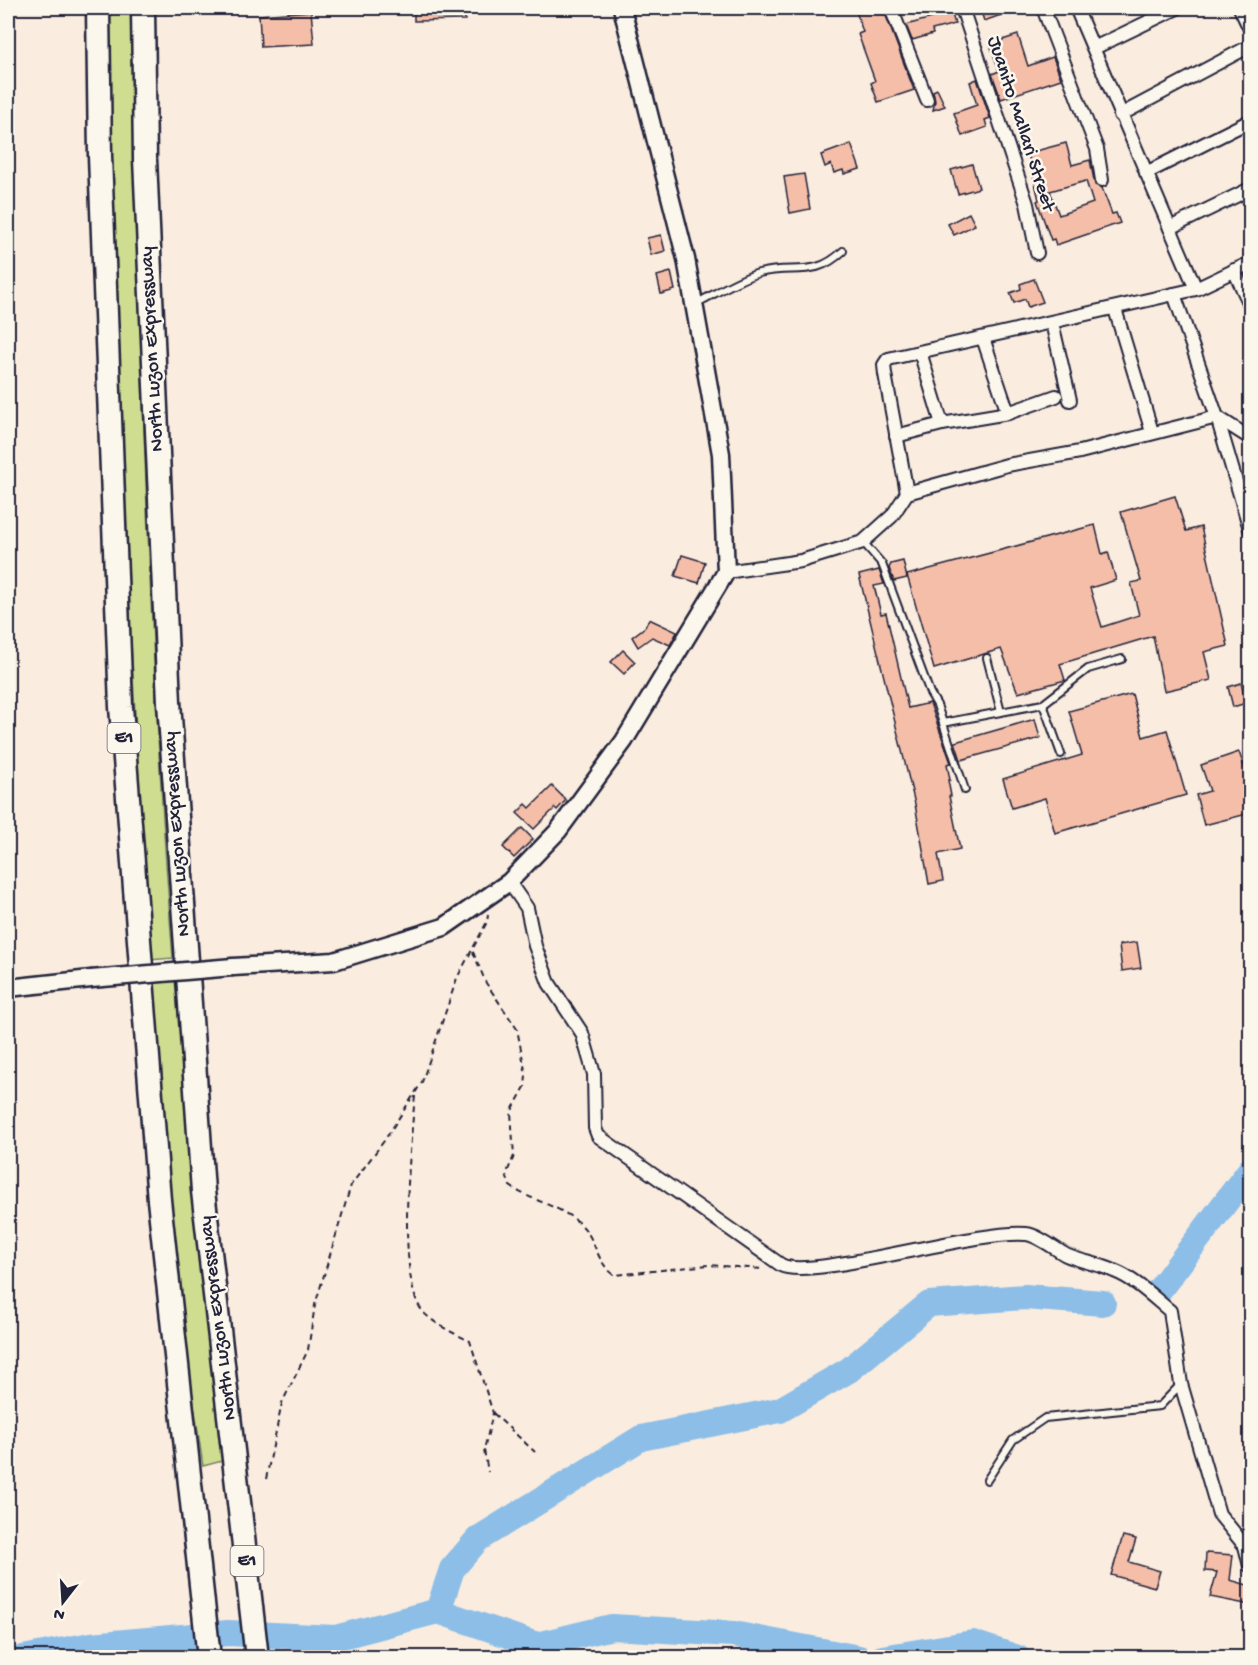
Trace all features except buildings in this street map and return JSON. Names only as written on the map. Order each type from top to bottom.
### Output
[{"type":"highway","name":"E1","points":[[98,8],[100,156],[121,707],[159,1200],[209,1658]]},
{"type":"highway","name":"North Luzon Expressway","points":[[143,8],[145,171],[169,702],[203,1191],[237,1464],[257,1658]]},
{"type":"street","points":[[8,988],[233,966],[334,961],[444,927],[509,882],[558,831],[624,741],[726,572],[721,454],[686,259],[622,8]]},
{"type":"street","points":[[891,8],[927,100]]},
{"type":"street","name":"Juanito Mallari Street","points":[[962,8],[1027,204],[1037,253]]},
{"type":"street","points":[[1043,8],[1097,149],[1102,180]]},
{"type":"street","points":[[1076,8],[1196,289]]},
{"type":"street","points":[[1094,48],[1176,8]]},
{"type":"street","points":[[1240,8],[1251,29]]},
{"type":"street","points":[[1120,115],[1251,46]]},
{"type":"street","points":[[1146,172],[1251,121]]},
{"type":"street","points":[[1170,228],[1251,189]]},
{"type":"street","points":[[907,493],[884,365],[888,359],[1196,289],[1251,263]]},
{"type":"street","points":[[1234,270],[1251,305]]},
{"type":"street","points":[[1174,294],[1217,417],[1251,529]]},
{"type":"street","points":[[1115,309],[1152,432]]},
{"type":"street","points":[[1052,323],[1071,400]]},
{"type":"street","points":[[982,338],[1008,413]]},
{"type":"street","points":[[920,352],[942,424]]},
{"type":"street","points":[[896,436],[942,424],[1008,413],[1056,396]]},
{"type":"street","points":[[726,572],[801,561],[863,542],[892,516],[907,493],[1007,465],[1080,452],[1217,417],[1251,438]]},
{"type":"street","points":[[509,882],[527,908],[535,946],[549,983],[582,1033],[594,1074],[594,1128],[598,1136],[789,1269],[1027,1234],[1069,1256],[1115,1271],[1137,1283],[1170,1311],[1182,1384],[1219,1514],[1245,1546],[1251,1566]]},
{"type":"lane","points":[[694,304],[758,273],[816,268],[830,264],[843,251]]},
{"type":"lane","points":[[863,542],[882,564],[943,723],[965,790]]},
{"type":"lane","points":[[987,658],[1002,712]]},
{"type":"lane","points":[[943,723],[1043,704],[1088,669],[1122,660]]},
{"type":"lane","points":[[1043,704],[1061,754]]},
{"type":"lane","points":[[987,1480],[1013,1440],[1045,1418],[1160,1406],[1182,1384]]},
{"type":"path","points":[[266,1479],[282,1403],[308,1350],[315,1305],[351,1185],[422,1082],[457,978],[487,922],[489,896]]},
{"type":"path","points":[[472,950],[486,983],[517,1029],[526,1074],[525,1087],[510,1112],[514,1155],[506,1175],[510,1186],[563,1211],[578,1222],[589,1233],[606,1270],[615,1275],[708,1265],[789,1269]]},
{"type":"path","points":[[415,1093],[406,1228],[412,1283],[423,1312],[470,1341],[493,1413],[535,1452]]},
{"type":"path","points":[[488,1472],[484,1450],[493,1413]]},
{"type":"green space","points":[[106,8],[131,8],[151,602],[173,958],[149,960],[131,642]]},
{"type":"green space","points":[[175,980],[208,1330],[226,1460],[203,1466],[179,1301],[150,982]]},
{"type":"waterway","points":[[1157,1293],[1250,1170]]},
{"type":"waterway","points":[[438,1611],[452,1569],[478,1539],[641,1438],[780,1410],[849,1370],[929,1304],[1025,1297],[1103,1303]]},
{"type":"waterway","points":[[23,1658],[91,1645],[228,1633],[335,1638],[438,1611],[537,1645],[612,1627],[733,1634],[859,1658]]},
{"type":"waterway","points":[[882,1658],[973,1643],[1018,1658]]}]
